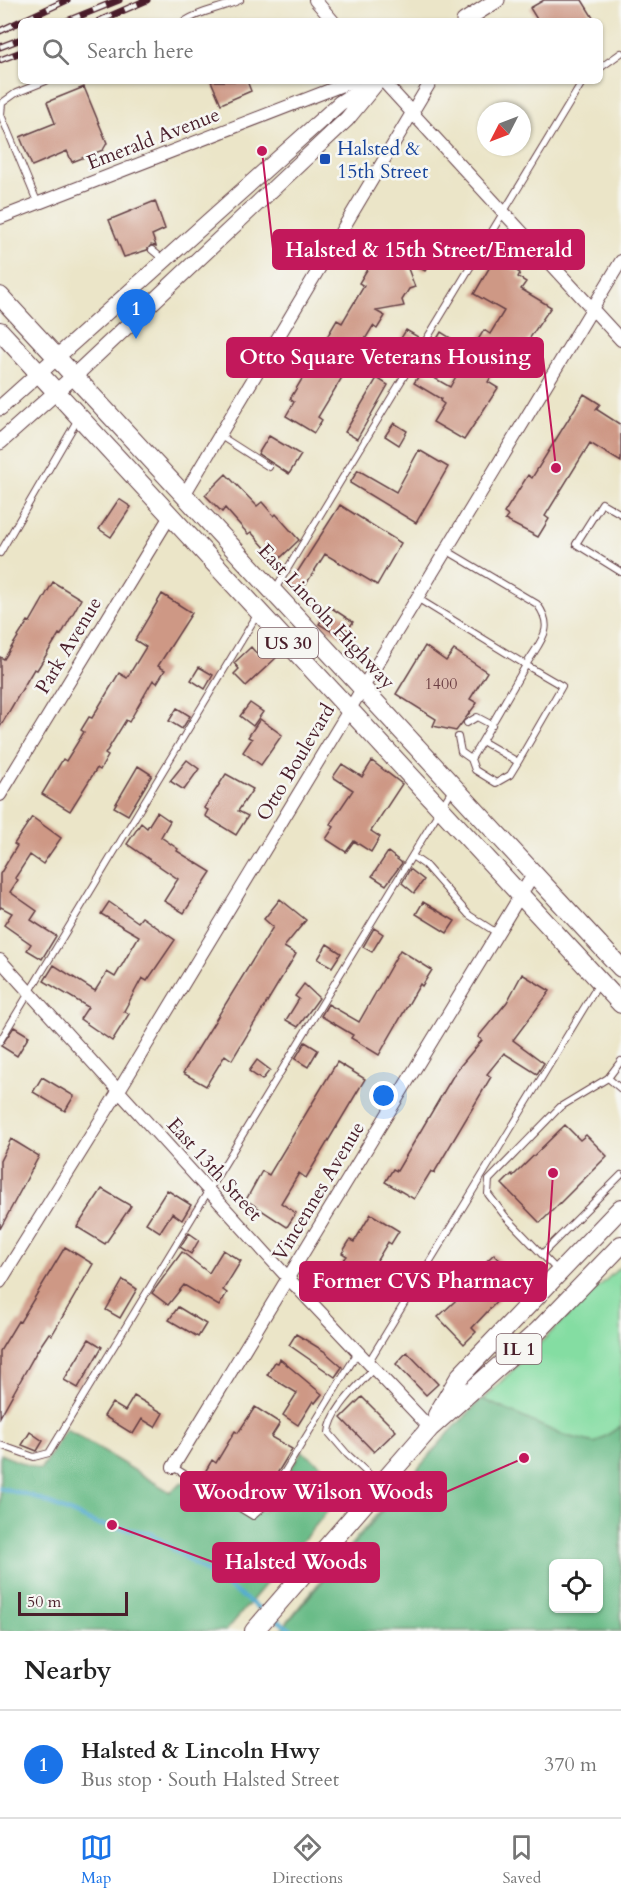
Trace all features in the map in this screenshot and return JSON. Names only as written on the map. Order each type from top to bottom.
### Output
[{"type":"main road","name":"East Lincoln Highway","points":[[0,296],[621,968]]},
{"type":"main road","name":"US 30","points":[[5,340],[522,894],[621,1004]]},
{"type":"main road","name":"IL 1","points":[[430,1428],[460,1376],[621,1209]]},
{"type":"main road","name":"IL 1","points":[[254,1631],[430,1428],[538,1332],[621,1245]]},
{"type":"street","points":[[315,0],[330,18]]},
{"type":"street","points":[[470,18],[497,0]]},
{"type":"street","name":"Emerald Avenue","points":[[0,218],[346,84]]},
{"type":"street","points":[[0,408],[340,103],[371,84]]},
{"type":"street","points":[[0,442],[74,377],[347,120],[374,84]]},
{"type":"street","points":[[386,84],[621,340]]},
{"type":"street","points":[[184,495],[428,84]]},
{"type":"street","name":"Otto Boulevard","points":[[0,1282],[118,1092],[621,261]]},
{"type":"street","name":"Park Avenue","points":[[0,795],[170,516]]},
{"type":"street","name":"Vincennes Avenue","points":[[172,1467],[534,873]]},
{"type":"street","name":"East 13th Street","points":[[0,960],[288,1278],[430,1428]]},
{"type":"lane","points":[[190,18],[207,10],[224,8],[240,0]]},
{"type":"lane","points":[[603,66],[621,53]]},
{"type":"lane","points":[[38,84],[16,93],[2,103],[1,115],[38,204]]},
{"type":"lane","points":[[273,591],[494,229],[502,210],[581,84]]},
{"type":"lane","points":[[152,250],[165,260]]},
{"type":"lane","points":[[0,553],[79,418]]},
{"type":"lane","points":[[219,435],[269,467]]},
{"type":"lane","points":[[621,514],[602,502],[576,544],[621,572]]},
{"type":"lane","points":[[446,550],[537,604],[547,616],[548,629],[471,759]]},
{"type":"lane","points":[[417,598],[562,686],[510,776],[496,783],[475,770],[471,759],[461,752],[458,737]]},
{"type":"lane","points":[[0,1041],[259,612]]},
{"type":"lane","points":[[467,723],[477,717],[492,725]]},
{"type":"lane","points":[[482,741],[518,762]]},
{"type":"lane","points":[[0,1445],[34,1457],[49,1453],[454,787]]},
{"type":"lane","points":[[412,856],[425,866],[469,915],[498,933]]},
{"type":"lane","points":[[380,1485],[346,1454],[329,1433],[338,1412],[370,1366],[600,981]]},
{"type":"lane","points":[[560,1272],[505,1216],[488,1194],[489,1180],[560,1107],[582,1096],[608,1078],[621,1061]]},
{"type":"lane","points":[[608,1078],[620,1088]]},
{"type":"lane","points":[[542,1254],[621,1175]]},
{"type":"lane","points":[[172,1467],[253,1516],[263,1507],[358,1352]]},
{"type":"green space","points":[[621,1266],[621,1631],[280,1631],[401,1487],[531,1352]]},
{"type":"green space","points":[[482,1399],[562,1435],[595,1443],[621,1426],[621,1631],[280,1631],[446,1436]]},
{"type":"green space","points":[[66,1429],[170,1492],[182,1483],[226,1503],[264,1511],[302,1451],[349,1486],[226,1631],[0,1631],[0,1454],[40,1470]]},
{"type":"building","points":[[544,0],[582,0],[593,18],[536,18],[530,8]]},
{"type":"building","points":[[212,84],[248,84],[251,91],[221,104]]},
{"type":"building","points":[[84,87],[107,143],[103,150],[72,162],[67,151],[32,166],[20,137],[55,123],[47,102]]},
{"type":"building","points":[[155,201],[165,229],[152,235],[156,246],[151,245],[147,250],[124,257],[109,220]]},
{"type":"building","points":[[389,233],[432,260],[425,271],[404,258],[415,287],[409,289],[402,300],[404,306],[376,311],[385,316],[377,329],[373,326],[318,417],[322,420],[314,433],[286,416],[294,402],[290,399],[337,320],[342,323],[364,286],[359,283]]},
{"type":"building","points":[[495,258],[520,273],[518,277],[526,282],[521,289],[551,307],[510,367],[500,361],[488,382],[498,388],[464,440],[433,422],[444,404],[440,401],[441,399],[414,383],[422,371],[450,387],[463,364],[434,344],[441,332],[471,351],[484,330],[490,334],[504,311],[474,294]]},
{"type":"building","points":[[406,330],[418,337],[400,365],[389,358]]},
{"type":"building","points":[[377,378],[388,385],[357,439],[345,432]]},
{"type":"building","points":[[584,394],[600,404],[596,409],[621,425],[621,462],[590,443],[545,516],[549,519],[538,537],[505,520],[508,516],[504,513],[528,475],[532,478]]},
{"type":"building","points":[[394,423],[407,431],[399,445],[385,436]]},
{"type":"building","points":[[269,436],[301,455],[289,474],[258,454]]},
{"type":"building","points":[[419,450],[448,467],[416,523],[350,483],[358,470],[396,492]]},
{"type":"building","points":[[226,474],[257,506],[262,502],[274,516],[276,514],[299,540],[274,564],[264,553],[267,550],[251,532],[248,534],[225,508],[222,512],[205,495]]},
{"type":"building","points":[[119,499],[131,507],[111,537],[99,529]]},
{"type":"building","points":[[340,505],[401,543],[377,585],[325,554],[301,592],[289,585]]},
{"type":"building","points":[[53,582],[81,599],[61,635],[59,634],[37,670],[34,669],[0,727],[0,657],[4,659],[28,621],[30,622]]},
{"type":"building","points":[[162,594],[192,613],[158,666],[165,670],[157,683],[153,680],[129,722],[126,720],[105,754],[108,756],[100,770],[97,768],[70,811],[42,794],[63,759],[66,761],[84,732],[81,730],[89,717],[92,718],[119,673],[127,678],[146,647],[135,640]]},
{"type":"building","points":[[330,607],[353,622],[343,638],[319,624]]},
{"type":"building","points":[[266,646],[276,658],[246,686],[234,674],[239,669],[234,663],[251,647],[257,654]]},
{"type":"building","points":[[425,646],[446,661],[454,650],[487,672],[470,699],[477,703],[456,731],[433,726],[436,719],[396,694]]},
{"type":"building","points":[[199,667],[213,675],[205,689],[191,680]]},
{"type":"building","points":[[250,703],[263,712],[253,726],[240,716]]},
{"type":"building","points":[[177,708],[190,716],[182,729],[169,721]]},
{"type":"building","points":[[260,719],[282,735],[261,765],[243,752],[252,739],[248,737]]},
{"type":"building","points":[[187,760],[199,769],[184,790],[170,781]]},
{"type":"building","points":[[372,761],[402,784],[371,831],[380,837],[371,852],[354,841],[346,852],[326,839],[334,827],[330,824],[353,790],[333,777],[342,764],[362,777]]},
{"type":"building","points":[[138,766],[152,775],[128,815],[114,807]]},
{"type":"building","points":[[226,774],[253,789],[238,811],[248,816],[236,835],[205,816],[208,810],[204,808]]},
{"type":"building","points":[[157,812],[170,821],[161,837],[178,849],[177,851],[211,872],[184,913],[164,901],[178,879],[127,844],[141,823],[147,828]]},
{"type":"building","points":[[32,817],[61,838],[43,864],[30,855],[15,878],[18,880],[10,892],[37,911],[31,920],[56,936],[42,959],[27,950],[31,944],[4,925],[12,913],[1,907],[0,909],[0,874],[17,846],[14,844]]},
{"type":"building","points":[[388,852],[402,863],[386,885],[372,876]]},
{"type":"building","points":[[410,869],[424,880],[414,893],[402,883]]},
{"type":"building","points":[[280,899],[306,920],[284,947],[296,954],[232,1060],[225,1055],[206,1086],[183,1073],[273,927],[264,919]]},
{"type":"building","points":[[109,902],[138,922],[142,917],[175,940],[147,981],[142,978],[124,1011],[129,1014],[112,1041],[80,1019],[88,1007],[44,981],[54,965],[95,991],[107,972],[115,977],[139,936],[101,914]]},
{"type":"building","points":[[423,902],[455,921],[447,933],[416,914]]},
{"type":"building","points":[[374,928],[383,934],[372,952],[363,947]]},
{"type":"building","points":[[327,944],[341,953],[332,967],[318,959]]},
{"type":"building","points":[[400,950],[432,970],[422,986],[420,984],[379,1055],[351,1038],[353,1035],[321,1016],[328,1004],[359,1022]]},
{"type":"building","points":[[522,974],[550,991],[513,1040],[544,1063],[537,1074],[504,1053],[487,1074],[491,1077],[434,1173],[431,1171],[414,1199],[385,1182],[393,1169],[397,1171],[456,1071],[482,1040],[478,1037],[507,1002]]},
{"type":"building","points":[[304,984],[319,998],[298,1027],[286,1020],[299,999],[295,996]]},
{"type":"building","points":[[14,1027],[29,1036],[17,1056],[1,1046]]},
{"type":"building","points":[[305,1042],[318,1050],[308,1067],[295,1059]]},
{"type":"building","points":[[257,1060],[270,1070],[262,1080],[249,1071]]},
{"type":"building","points":[[337,1062],[365,1079],[306,1178],[299,1173],[281,1203],[296,1213],[287,1227],[246,1200],[262,1171],[269,1175]]},
{"type":"building","points":[[42,1077],[74,1096],[65,1111],[33,1092]]},
{"type":"building","points":[[565,1125],[580,1140],[586,1135],[607,1156],[540,1223],[502,1184]]},
{"type":"building","points":[[11,1139],[39,1156],[0,1229],[0,1161]]},
{"type":"building","points":[[102,1189],[131,1206],[105,1244],[77,1227]]},
{"type":"building","points":[[167,1190],[191,1205],[182,1220],[172,1213],[160,1232],[146,1223]]},
{"type":"building","points":[[371,1214],[399,1231],[391,1244],[388,1242],[368,1275],[377,1283],[368,1294],[358,1285],[352,1292],[337,1280],[343,1271],[338,1267],[347,1256],[342,1253],[350,1240],[354,1242]]},
{"type":"building","points":[[189,1233],[199,1240],[191,1254],[180,1247]]},
{"type":"building","points":[[65,1247],[93,1264],[52,1335],[49,1333],[37,1351],[0,1417],[0,1351]]},
{"type":"building","points":[[223,1250],[241,1261],[223,1290],[227,1293],[219,1306],[184,1285],[168,1305],[152,1293],[182,1252],[209,1273]]},
{"type":"building","points":[[494,1254],[518,1279],[472,1328],[476,1332],[464,1344],[438,1317],[468,1289],[463,1284]]},
{"type":"building","points":[[123,1280],[137,1289],[120,1318],[106,1310]]},
{"type":"building","points":[[178,1307],[206,1324],[198,1337],[169,1320]]},
{"type":"building","points":[[296,1334],[324,1351],[342,1367],[335,1377],[289,1345]]},
{"type":"building","points":[[89,1339],[102,1347],[78,1388],[64,1380]]},
{"type":"building","points":[[407,1352],[438,1384],[426,1395],[396,1364]]},
{"type":"building","points":[[280,1359],[322,1394],[315,1403],[313,1401],[298,1425],[283,1415],[297,1393],[267,1375],[275,1362],[278,1363]]},
{"type":"building","points":[[134,1396],[163,1413],[155,1427],[142,1419],[133,1434],[104,1416],[112,1403],[125,1411]]},
{"type":"building","points":[[362,1397],[396,1431],[374,1452],[341,1418]]},
{"type":"building","points":[[255,1407],[280,1423],[271,1437],[292,1449],[261,1500],[241,1488],[238,1492],[205,1472],[212,1460],[216,1463],[235,1431],[238,1433]]},
{"type":"building","points":[[30,1432],[43,1441],[37,1451],[22,1445]]},
{"type":"waterway","points":[[0,1488],[32,1496],[97,1524],[150,1533],[266,1613]]},
{"type":"waterway","points":[[273,1617],[293,1631]]},
{"type":"railway","points":[[28,18],[67,0]]},
{"type":"railway","points":[[74,18],[119,0]]},
{"type":"railway","points":[[106,18],[147,0]]},
{"type":"railway","points":[[0,31],[18,22]]},
{"type":"railway","points":[[0,47],[18,40]]},
{"type":"railway","points":[[0,60],[18,53]]},
{"type":"place","name":"Halsted & 15th Street/Emerald","points":[[262,151]]},
{"type":"place","name":"Halsted & 15th Street","points":[[325,159]]},
{"type":"place","name":"Halsted & Lincoln Hwy","points":[[136,339]]},
{"type":"place","name":"Otto Square Veterans Housing","points":[[556,468]]},
{"type":"place","name":"Former CVS Pharmacy","points":[[553,1173]]},
{"type":"place","name":"Woodrow Wilson Woods","points":[[524,1458]]},
{"type":"place","name":"Halsted Woods","points":[[112,1525]]}]
